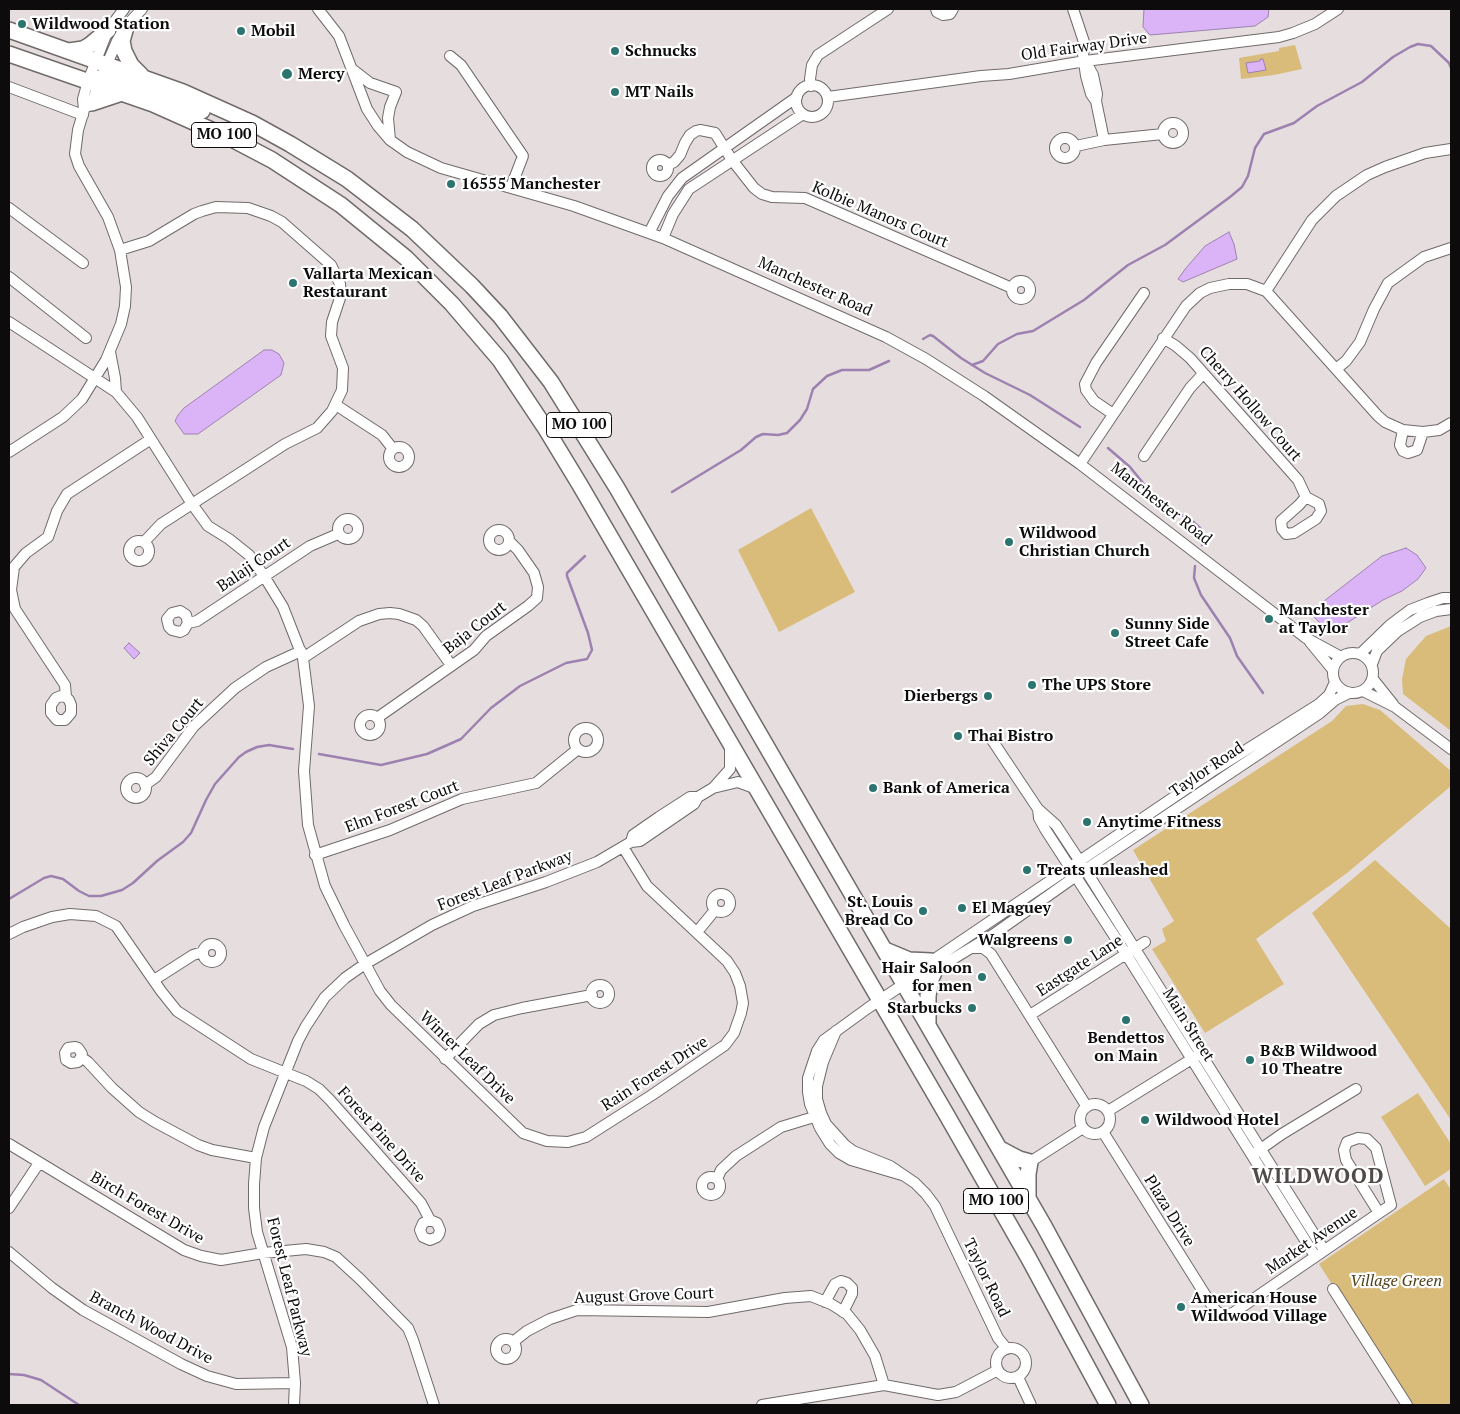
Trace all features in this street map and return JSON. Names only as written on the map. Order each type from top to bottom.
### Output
[{"type":"highway","points":[[126,27],[122,41],[124,51],[131,65],[142,76]]},
{"type":"highway","name":"MO 100","points":[[9,30],[69,51],[122,93],[186,118],[234,140],[300,178],[341,205],[374,231],[427,278],[500,360],[546,429],[654,611],[1028,1257],[1108,1405]]},
{"type":"highway","points":[[69,51],[83,49],[108,30]]},
{"type":"highway","name":"MO 100","points":[[9,54],[98,74],[142,76],[214,105],[290,144],[347,179],[412,229],[443,257],[500,316],[551,382],[595,451],[1000,1148],[1141,1405]]},
{"type":"highway","points":[[98,74],[149,90],[240,127],[290,144]]},
{"type":"highway","points":[[86,109],[122,93]]},
{"type":"highway","points":[[884,950],[908,960],[933,966],[928,996],[928,1025]]},
{"type":"highway","points":[[1000,1148],[1019,1159],[1030,1162],[1028,1198]]},
{"type":"street","points":[[98,74],[108,30],[124,9]]},
{"type":"street","points":[[9,452],[63,417],[82,399],[110,352],[121,324],[125,306],[126,287],[120,250],[108,217],[79,166],[75,154],[75,142],[86,109],[83,98],[126,27],[142,9]]},
{"type":"street","name":"Manchester Road","points":[[318,9],[339,36],[366,109],[390,140],[407,152],[441,168],[574,206],[663,238],[886,337],[956,377],[1080,464],[1306,638],[1341,657]]},
{"type":"street","points":[[811,86],[812,65],[818,56],[888,9]]},
{"type":"street","points":[[936,9],[943,15],[950,14],[954,9]]},
{"type":"street","name":"Old Fairway Drive","points":[[828,97],[1008,74],[1084,57],[1279,36],[1293,33],[1315,24],[1338,9]]},
{"type":"street","points":[[1074,14],[1085,45],[1084,57],[1093,75],[1104,140]]},
{"type":"street","points":[[450,56],[461,64],[522,156],[511,188]]},
{"type":"street","points":[[351,68],[370,83],[396,92],[388,118],[390,140]]},
{"type":"street","points":[[649,233],[668,196],[682,178],[797,97],[803,88],[811,86],[821,88],[828,97],[827,106],[820,115],[815,117],[804,114],[797,105],[797,97]]},
{"type":"street","points":[[9,87],[86,109]]},
{"type":"street","points":[[663,238],[673,214],[689,189],[804,114]]},
{"type":"street","points":[[668,165],[674,162],[680,155],[690,135],[696,131],[715,133],[725,147]]},
{"type":"street","points":[[1076,146],[1104,140],[1163,134]]},
{"type":"street","name":"Kolbie Manors Court","points":[[725,147],[732,160],[754,188],[762,194],[772,197],[805,198],[1012,288]]},
{"type":"street","points":[[1266,291],[1312,220],[1336,196],[1367,175],[1398,162],[1425,153],[1451,149]]},
{"type":"street","points":[[120,250],[149,241],[194,214],[216,207],[248,208],[282,222],[331,265],[340,284],[341,295],[332,322],[331,336],[343,368],[342,390],[332,412],[317,428],[285,444],[161,524],[144,542]]},
{"type":"street","points":[[9,208],[83,263]]},
{"type":"street","points":[[1336,369],[1346,361],[1360,342],[1374,309],[1388,283],[1424,257],[1451,248]]},
{"type":"street","points":[[9,277],[86,338]]},
{"type":"street","points":[[1080,464],[1186,306],[1200,293],[1210,288],[1239,283],[1256,286],[1266,291],[1378,416],[1392,426],[1402,430],[1423,432],[1439,430],[1451,423]]},
{"type":"street","points":[[1113,414],[1094,401],[1086,390],[1085,384],[1091,371],[1144,293]]},
{"type":"street","name":"Winter Leaf Drive","points":[[9,322],[116,392],[137,417],[208,526],[230,539],[249,555],[283,607],[302,654],[309,706],[304,787],[308,825],[325,886],[380,991],[391,1005],[445,1059],[523,1133],[547,1141],[568,1142]]},
{"type":"street","name":"Cherry Hollow Court","points":[[1163,338],[1184,352],[1298,480],[1306,497]]},
{"type":"street","points":[[110,352],[116,392]]},
{"type":"street","points":[[1144,456],[1190,388],[1203,374]]},
{"type":"street","points":[[336,405],[382,435],[393,449]]},
{"type":"street","points":[[1402,430],[1400,444],[1403,451],[1408,453],[1417,450],[1423,432]]},
{"type":"street","points":[[66,697],[66,685],[62,678],[15,609],[10,592],[11,571],[20,558],[48,537],[57,511],[67,494],[151,439]]},
{"type":"street","name":"Balaji Court","points":[[188,623],[197,621],[310,546],[338,534]]},
{"type":"street","name":"Baja Court","points":[[377,718],[474,650],[486,636],[537,598],[538,587],[534,573],[518,550],[509,542]]},
{"type":"street","points":[[1360,654],[1390,625],[1410,610],[1428,602],[1442,598],[1451,598]]},
{"type":"street","points":[[1372,664],[1360,654],[1347,654],[1335,662],[1333,670],[1335,682],[1341,689],[1349,693],[1363,691],[1369,687],[1373,679],[1372,664],[1377,651],[1398,631],[1420,617],[1436,611],[1451,609]]},
{"type":"street","name":"Shiva Court","points":[[145,785],[156,777],[194,726],[235,688],[266,667],[302,654],[359,621],[379,614],[390,613],[416,620],[423,626],[451,665]]},
{"type":"street","name":"Manchester Road","points":[[1306,638],[1333,670]]},
{"type":"street","points":[[1373,679],[1395,707]]},
{"type":"street","name":"Taylor Road","points":[[933,966],[1070,867],[1211,772],[1319,704],[1329,695],[1335,682]]},
{"type":"street","points":[[1363,691],[1395,707],[1451,749]]},
{"type":"street","name":"Taylor Road","points":[[1018,1377],[1025,1370],[1025,1357],[1019,1350],[1007,1349],[998,1338],[935,1206],[926,1194],[890,1166],[859,1154],[844,1145],[818,1115],[818,1080],[823,1062],[836,1031],[904,984],[911,975],[970,948],[995,933],[1076,876],[1320,713],[1335,700],[1349,693]]},
{"type":"street","name":"Main Street","points":[[992,740],[1038,809],[1056,825],[1086,870],[1131,951],[1196,1056],[1260,1149],[1319,1253]]},
{"type":"street","name":"Forest Leaf Parkway","points":[[294,1405],[295,1383],[292,1348],[262,1254],[254,1208],[254,1184],[256,1158],[264,1127],[285,1072],[306,1026],[325,997],[345,978],[365,964],[424,930],[473,906],[596,862],[627,845],[633,835],[690,796],[698,797],[713,788],[730,769],[730,745]]},
{"type":"street","name":"Elm Forest Court","points":[[316,855],[390,830],[462,799],[536,783],[578,750]]},
{"type":"street","name":"Forest Leaf Parkway","points":[[713,788],[738,782],[757,789]]},
{"type":"street","name":"Main Street","points":[[1038,809],[1039,818],[1070,867],[1131,951]]},
{"type":"street","name":"Rain Forest Drive","points":[[568,1142],[586,1137],[725,1046],[738,1023],[742,1003],[740,986],[735,973],[727,961],[647,886],[627,845]]},
{"type":"street","points":[[697,932],[715,910]]},
{"type":"street","name":"Forest Pine Drive","points":[[9,934],[23,927],[60,915],[78,913],[96,916],[116,926],[172,1004],[185,1017],[251,1059],[306,1081],[319,1090],[421,1203],[430,1220]]},
{"type":"street","points":[[991,954],[990,943],[995,933]]},
{"type":"street","name":"Eastgate Lane","points":[[1030,1015],[1145,942]]},
{"type":"street","points":[[970,948],[983,948],[991,954],[1087,1107]]},
{"type":"street","points":[[154,980],[194,955],[203,952]]},
{"type":"street","points":[[445,1059],[479,1024],[494,1015],[522,1008],[592,996]]},
{"type":"street","points":[[1108,1111],[1196,1056]]},
{"type":"street","name":"Main Street","points":[[1196,1056],[1251,1156],[1319,1253]]},
{"type":"street","points":[[82,1057],[112,1088],[155,1122],[198,1145],[212,1150],[256,1158]]},
{"type":"street","points":[[1251,1156],[1356,1089]]},
{"type":"street","points":[[1096,1104],[1108,1111],[1110,1123],[1103,1132],[1092,1134],[1083,1128],[1080,1116],[1087,1107],[1096,1104]]},
{"type":"street","points":[[717,1179],[721,1170],[736,1156],[780,1127],[818,1115]]},
{"type":"street","points":[[1030,1162],[1083,1128]]},
{"type":"street","name":"Plaza Drive","points":[[1103,1132],[1211,1305]]},
{"type":"street","name":"Market Avenue","points":[[1211,1305],[1224,1315],[1233,1313],[1319,1253],[1380,1213],[1390,1206],[1376,1148],[1367,1139],[1358,1138],[1348,1142],[1344,1150],[1346,1160],[1380,1213]]},
{"type":"street","name":"Birch Forest Drive","points":[[9,1144],[184,1250],[200,1256],[221,1260],[306,1249],[316,1250],[336,1257],[408,1328],[434,1405]]},
{"type":"street","points":[[9,1208],[39,1163]]},
{"type":"street","name":"Branch Wood Drive","points":[[9,1252],[52,1288],[83,1310],[181,1364],[207,1376],[236,1384],[295,1383]]},
{"type":"street","points":[[825,1302],[835,1284],[841,1281],[847,1283],[852,1288],[852,1294],[844,1312]]},
{"type":"street","points":[[1333,1289],[1407,1405]]},
{"type":"street","name":"August Grove Court","points":[[513,1342],[527,1331],[550,1319],[577,1310],[708,1312],[785,1298],[811,1296],[844,1312],[860,1330],[875,1356],[884,1385]]},
{"type":"street","points":[[1007,1349],[997,1357],[996,1366],[1000,1374],[1007,1378],[1018,1377],[1031,1405]]},
{"type":"street","points":[[762,1405],[884,1385],[938,1396],[956,1392],[998,1370]]},
{"type":"green space","points":[[1295,45],[1302,69],[1241,79],[1239,58],[1279,51],[1279,48]]},
{"type":"green space","points":[[811,508],[855,592],[779,632],[738,550]]},
{"type":"green space","points":[[1451,626],[1451,731],[1403,694],[1402,679],[1406,659],[1426,636]]},
{"type":"green space","points":[[1363,704],[1380,710],[1451,771],[1451,786],[1347,873],[1256,939],[1284,984],[1205,1033],[1152,949],[1166,941],[1162,929],[1174,921],[1133,850],[1332,721],[1346,706]]},
{"type":"green space","points":[[1375,860],[1451,929],[1451,1120],[1312,913]]},
{"type":"green space","points":[[1418,1093],[1451,1144],[1451,1169],[1425,1186],[1381,1117]]},
{"type":"green space","name":"Village Green","points":[[1444,1179],[1451,1190],[1451,1405],[1409,1405],[1319,1264]]},
{"type":"shaded area","points":[[1144,9],[1269,9],[1268,17],[1255,26],[1150,35],[1143,27]]},
{"type":"shaded area","points":[[1263,59],[1266,70],[1248,73],[1246,63],[1260,61]]},
{"type":"shaded area","points":[[1229,232],[1237,259],[1183,282],[1178,279],[1205,246]]},
{"type":"shaded area","points":[[264,350],[272,350],[279,354],[284,363],[281,375],[198,434],[184,434],[175,421],[184,408]]},
{"type":"shaded area","points":[[1406,548],[1417,555],[1426,568],[1418,579],[1402,591],[1383,600],[1336,630],[1323,626],[1314,617],[1315,608],[1382,556]]},
{"type":"shaded area","points":[[129,643],[140,653],[134,659],[124,648]]},
{"type":"waterway","points":[[972,365],[983,361],[998,344],[1017,334],[1033,331],[1084,300],[1128,265],[1165,245],[1230,197],[1242,187],[1248,176],[1255,148],[1264,134],[1294,123],[1317,106],[1362,82],[1393,57],[1418,44],[1431,46],[1449,63],[1451,68]]},
{"type":"waterway","points":[[923,339],[930,335],[933,336],[961,358],[985,373],[1030,395],[1080,427]]},
{"type":"waterway","points":[[672,492],[741,450],[756,437],[763,434],[778,435],[787,433],[800,420],[807,409],[813,389],[827,376],[842,370],[869,370],[889,361]]},
{"type":"waterway","points":[[1108,448],[1130,467],[1161,505],[1190,519],[1200,528],[1204,535],[1202,545]]},
{"type":"waterway","points":[[319,754],[381,765],[427,754],[461,739],[491,708],[520,686],[566,663],[587,659],[592,650],[588,633],[567,576],[567,573],[585,556]]},
{"type":"waterway","points":[[1195,566],[1194,578],[1201,595],[1230,638],[1237,656],[1263,693]]},
{"type":"waterway","points":[[9,899],[44,878],[51,876],[63,879],[89,896],[101,896],[122,890],[183,842],[191,833],[215,784],[239,757],[257,747],[269,745],[293,749]]},
{"type":"waterway","points":[[9,1374],[24,1375],[41,1380],[79,1405]]},
{"type":"place","name":"Wildwood Station","points":[[22,24]]},
{"type":"place","name":"Mobil","points":[[241,31]]},
{"type":"place","name":"Schnucks","points":[[615,51]]},
{"type":"place","name":"Mercy","points":[[287,74]]},
{"type":"place","name":"MT Nails","points":[[615,92]]},
{"type":"place","name":"16555 Manchester","points":[[451,184]]},
{"type":"place","name":"Vallarta Mexican Restaurant","points":[[293,283]]},
{"type":"place","name":"Wildwood Christian Church","points":[[1009,542]]},
{"type":"place","name":"Manchester at Taylor","points":[[1269,619]]},
{"type":"place","name":"Sunny Side Street Cafe","points":[[1115,633]]},
{"type":"place","name":"The UPS Store","points":[[1032,685]]},
{"type":"place","name":"Dierbergs","points":[[988,696]]},
{"type":"place","name":"Thai Bistro","points":[[958,736]]},
{"type":"place","name":"Bank of America","points":[[873,788]]},
{"type":"place","name":"Anytime Fitness","points":[[1087,822]]},
{"type":"place","name":"Treats unleashed","points":[[1027,870]]},
{"type":"place","name":"El Maguey","points":[[962,908]]},
{"type":"place","name":"St. Louis Bread Co","points":[[923,911]]},
{"type":"place","name":"Walgreens","points":[[1068,940]]},
{"type":"place","name":"Hair Saloon for men","points":[[982,977]]},
{"type":"place","name":"Starbucks","points":[[972,1008]]},
{"type":"place","name":"Bendettos on Main","points":[[1126,1020]]},
{"type":"place","name":"B&B Wildwood 10 Theatre","points":[[1250,1060]]},
{"type":"place","name":"Wildwood Hotel","points":[[1145,1120]]},
{"type":"place","name":"American House Wildwood Village","points":[[1181,1307]]},
{"type":"district","name":"WILDWOOD","points":[[1318,1177]]}]
